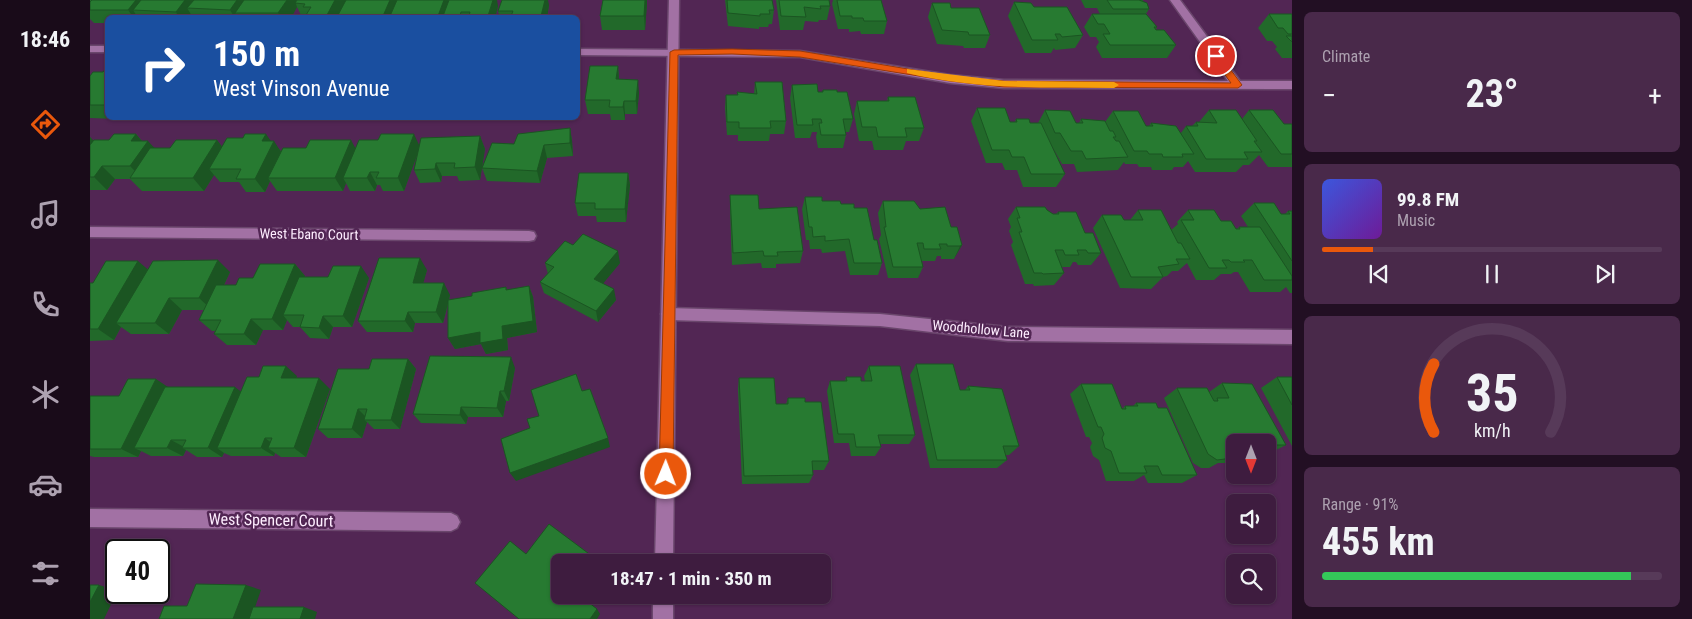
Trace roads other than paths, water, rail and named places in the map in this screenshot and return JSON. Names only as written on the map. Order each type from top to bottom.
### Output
[{"type":"street","points":[[664,554],[674,0]]},
{"type":"street","points":[[1175,0],[1238,85]]},
{"type":"street","points":[[91,51],[105,49]]},
{"type":"street","points":[[580,52],[800,54],[950,78],[1004,84],[1292,85]]},
{"type":"street","name":"West Ebano Court","points":[[90,232],[529,236]]},
{"type":"street","name":"Woodhollow Lane","points":[[669,314],[880,320],[1008,334],[1292,337]]},
{"type":"street","name":"West Spencer Court","points":[[90,518],[452,522]]},
{"type":"street","points":[[663,604],[663,619]]}]
